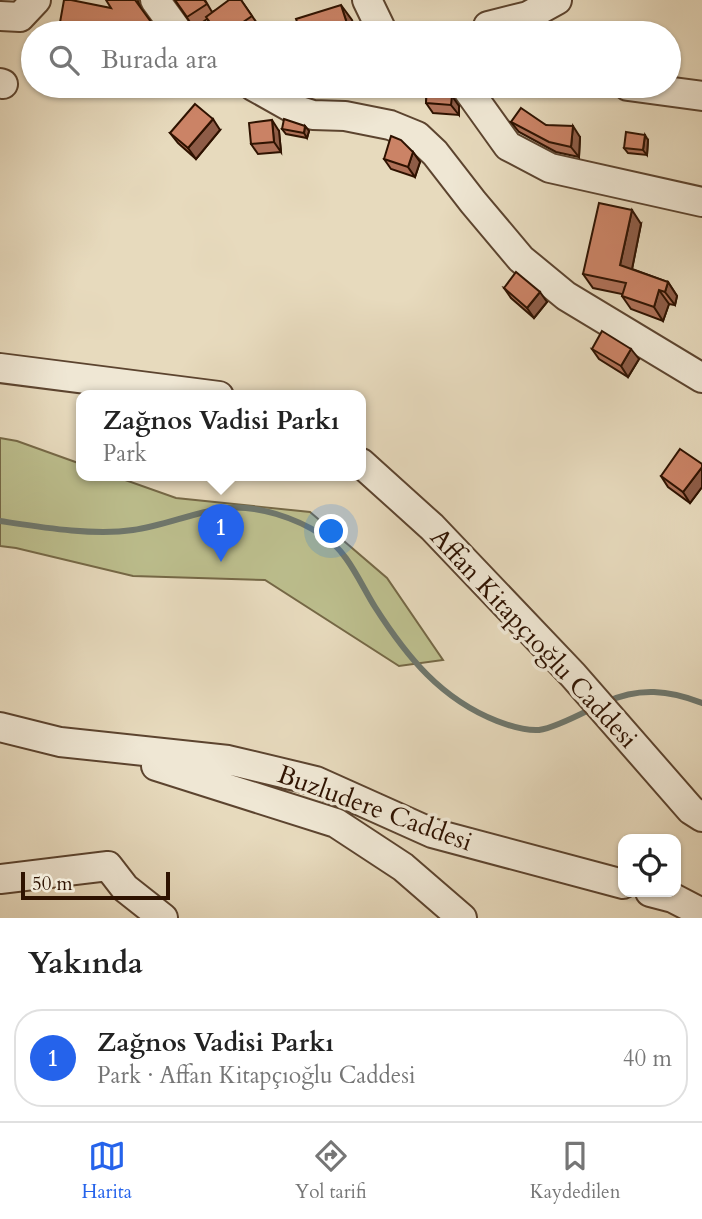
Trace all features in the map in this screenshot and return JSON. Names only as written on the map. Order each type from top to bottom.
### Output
[{"type":"street","points":[[0,16],[20,17],[36,0]]},
{"type":"street","points":[[155,0],[170,21]]},
{"type":"street","points":[[367,0],[377,21]]},
{"type":"street","points":[[487,20],[528,16],[557,0]]},
{"type":"street","points":[[681,93],[702,96]]},
{"type":"street","points":[[274,98],[294,109],[390,125],[417,136],[435,153],[473,202],[530,266],[566,296],[702,378]]},
{"type":"street","points":[[476,98],[509,146],[550,167],[702,202]]},
{"type":"street","points":[[0,368],[172,390]]},
{"type":"street","name":"Affan Kitapçıoğlu Caddesi","points":[[366,468],[432,527],[573,675],[691,810],[702,817]]},
{"type":"street","name":"Buzludere Caddesi","points":[[0,727],[60,742],[228,760],[316,781],[432,833],[618,883]]},
{"type":"street","points":[[115,747],[138,761],[336,823],[403,867],[462,918]]},
{"type":"street","points":[[0,879],[108,866],[125,888],[163,918]]},
{"type":"street","points":[[669,897],[702,913]]},
{"type":"green space","points":[[0,438],[17,441],[76,462],[76,481],[128,481],[176,498],[310,512],[387,578],[443,660],[399,666],[265,580],[133,576],[0,546]]},
{"type":"building","points":[[64,0],[111,8],[106,0],[135,0],[150,21],[60,21]]},
{"type":"building","points":[[175,0],[204,0],[207,4],[187,17]]},
{"type":"building","points":[[229,0],[241,0],[252,16],[245,21],[209,21],[206,17]]},
{"type":"building","points":[[341,5],[346,21],[297,21],[296,19]]},
{"type":"building","points":[[426,98],[452,98],[451,105],[426,103]]},
{"type":"building","points":[[195,104],[213,119],[188,148],[170,133]]},
{"type":"building","points":[[521,108],[546,125],[573,126],[571,147],[549,142],[511,122]]},
{"type":"building","points":[[284,119],[305,126],[304,133],[282,129]]},
{"type":"building","points":[[272,120],[274,142],[251,144],[249,123]]},
{"type":"building","points":[[626,132],[645,135],[643,150],[624,148]]},
{"type":"building","points":[[391,136],[401,140],[413,152],[408,167],[384,159]]},
{"type":"building","points":[[599,203],[632,210],[620,265],[668,282],[665,292],[659,290],[654,307],[622,296],[626,283],[583,274]]},
{"type":"building","points":[[516,272],[540,292],[527,308],[504,288]]},
{"type":"building","points":[[602,331],[631,349],[621,366],[592,349]]},
{"type":"building","points":[[680,449],[702,464],[683,492],[661,476]]},
{"type":"waterway","points":[[0,521],[66,530],[117,532],[145,528],[226,508],[264,511],[289,518],[312,529],[339,549],[400,643],[427,674],[459,701],[497,721],[534,730],[552,727],[593,708]]},
{"type":"waterway","points":[[606,702],[630,694],[654,692],[678,695],[702,703]]},
{"type":"place","name":"Zağnos Vadisi Parkı","points":[[221,562]]}]
